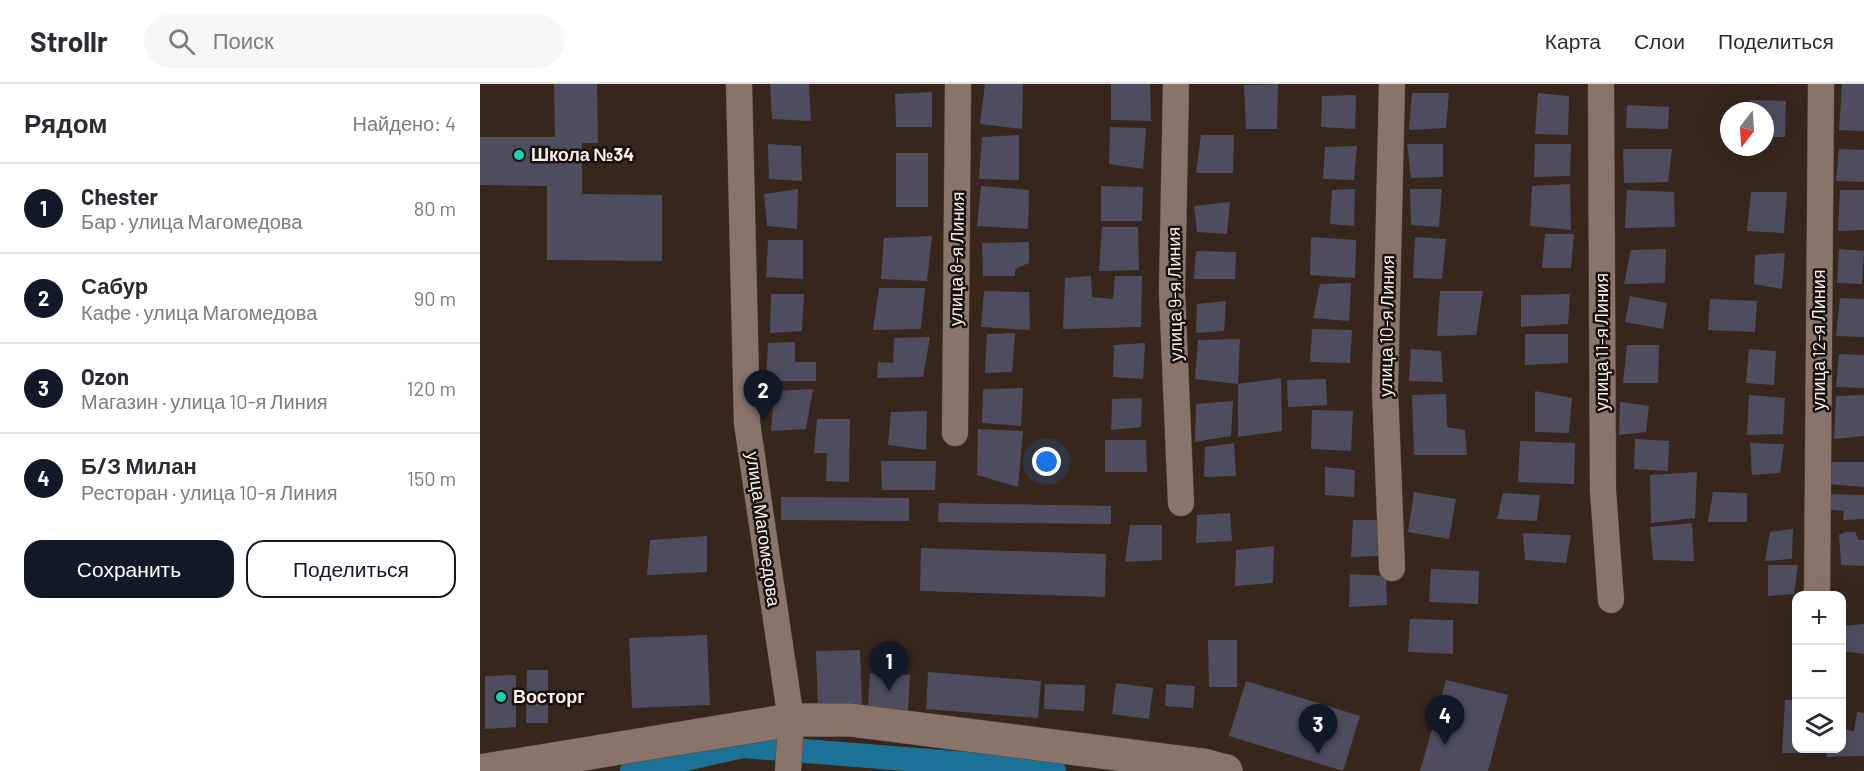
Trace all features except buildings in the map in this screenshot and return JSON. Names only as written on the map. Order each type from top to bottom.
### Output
[{"type":"main road","points":[[480,771],[790,720],[849,720],[1203,765],[1227,771]]},
{"type":"street","name":"улица Магомедова","points":[[740,84],[747,423],[790,720],[788,771]]},
{"type":"street","name":"улица 8-я Линия","points":[[955,433],[958,84]]},
{"type":"street","name":"улица 9-я Линия","points":[[1176,84],[1172,291],[1181,503]]},
{"type":"street","name":"улица 10-я Линия","points":[[1392,84],[1385,389],[1392,568]]},
{"type":"street","name":"улица 11-я Линия","points":[[1600,84],[1603,491],[1611,600]]},
{"type":"street","name":"улица 12-я Линия","points":[[1817,591],[1821,84]]},
{"type":"waterway","points":[[632,771],[743,746],[1054,771]]},
{"type":"place","name":"Школа №34","points":[[519,155]]},
{"type":"place","name":"Сабур","points":[[763,420]]},
{"type":"place","name":"Chester","points":[[889,691]]},
{"type":"place","name":"Восторг","points":[[501,697]]},
{"type":"place","name":"Б/З Милан","points":[[1445,745]]},
{"type":"place","name":"Ozon","points":[[1318,754]]}]
